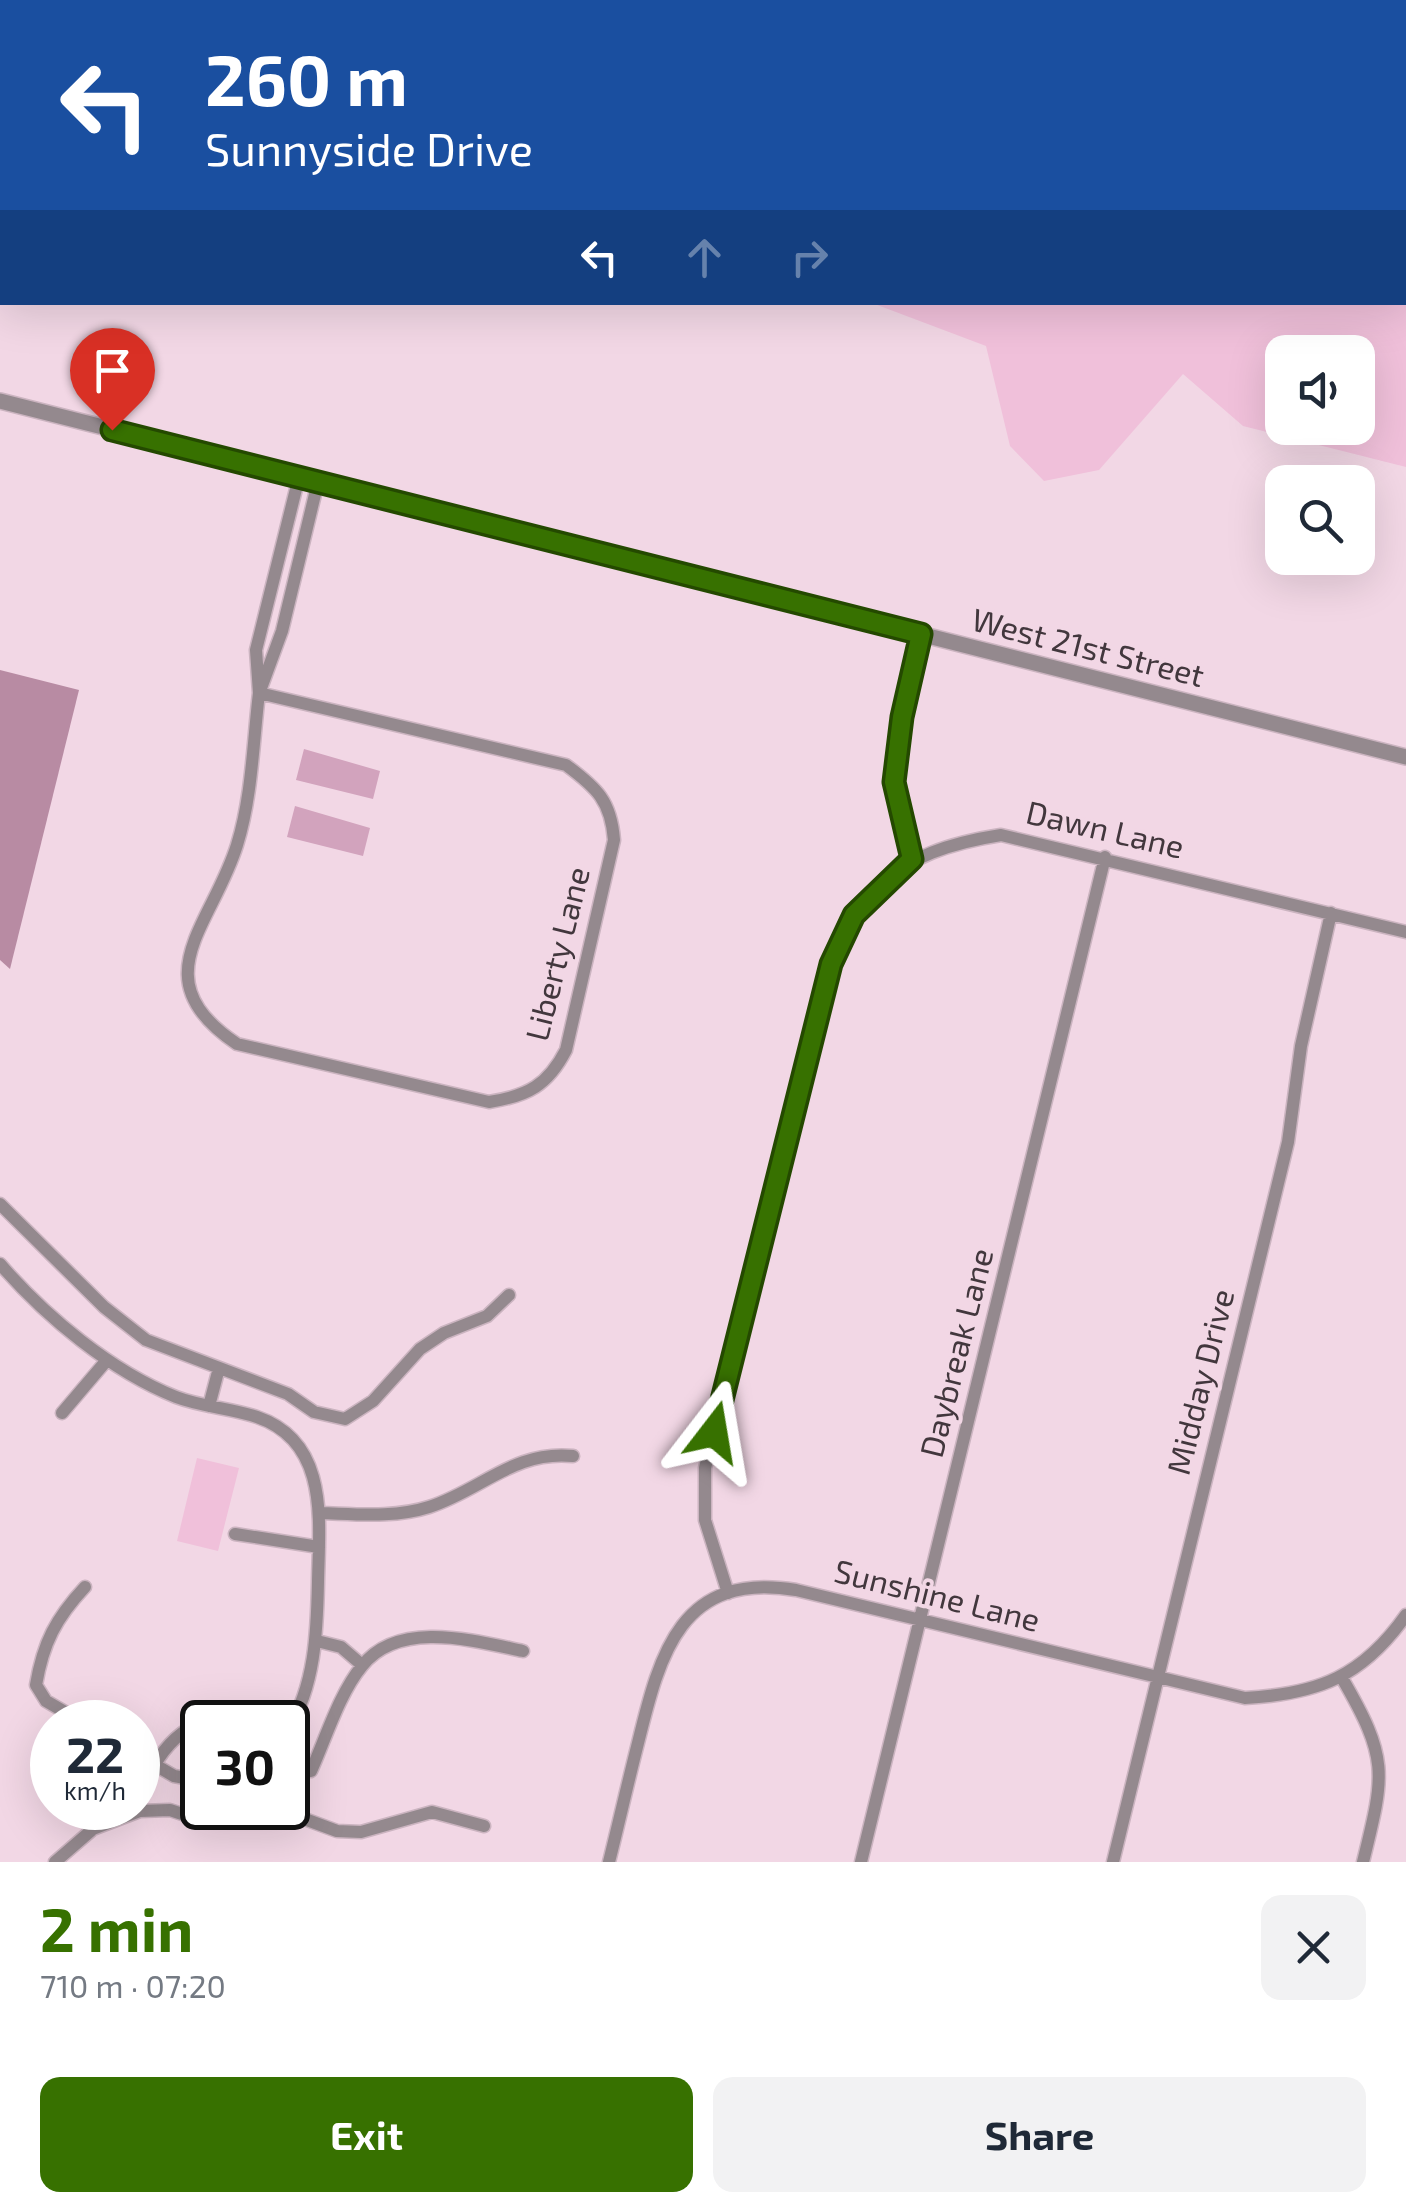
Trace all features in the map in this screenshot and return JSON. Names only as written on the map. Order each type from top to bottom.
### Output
[{"type":"street","name":"West 21st Street","points":[[0,401],[1406,757]]},
{"type":"street","name":"Liberty Lane","points":[[259,693],[566,766],[600,790],[612,813],[614,840],[566,1050],[553,1076],[522,1097],[489,1102],[237,1044],[209,1024],[187,991],[187,956],[237,846],[247,798],[259,693],[256,650],[299,477]]},
{"type":"street","name":"Liberty Lane","points":[[259,693],[282,632],[318,482]]},
{"type":"street","points":[[912,859],[894,782],[902,717],[921,634]]},
{"type":"street","name":"Dawn Lane","points":[[728,1592],[705,1520],[705,1468],[816,1013],[848,925],[868,898],[912,859],[939,848],[1001,835],[1106,857],[1406,932]]},
{"type":"street","name":"Daybreak Lane","points":[[861,1862],[1106,857]]},
{"type":"street","name":"Midday Drive","points":[[1113,1862],[1288,1142],[1300,1046],[1331,914]]},
{"type":"street","points":[[0,1204],[104,1307],[146,1340],[288,1394],[314,1412],[345,1419],[373,1401],[420,1348],[444,1333],[487,1316],[509,1295]]},
{"type":"street","points":[[0,1264],[15,1282],[107,1360],[175,1396],[259,1418],[284,1432],[305,1457],[319,1487],[320,1514],[317,1641],[302,1700]]},
{"type":"street","points":[[0,1277],[15,1282]]},
{"type":"street","points":[[62,1413],[107,1360]]},
{"type":"street","points":[[208,1406],[219,1368]]},
{"type":"street","points":[[320,1514],[392,1514],[425,1508],[462,1495],[519,1460],[573,1456]]},
{"type":"street","points":[[235,1534],[318,1547]]},
{"type":"street","points":[[45,1700],[36,1685],[42,1646],[60,1614],[85,1587]]},
{"type":"street","name":"Sunshine Lane","points":[[609,1862],[663,1650],[687,1619],[728,1592],[774,1587],[1245,1698],[1302,1692],[1342,1678],[1373,1654],[1406,1615]]},
{"type":"street","points":[[311,1770],[362,1664],[391,1644],[432,1637],[463,1638],[523,1652]]},
{"type":"street","points":[[317,1641],[340,1647],[362,1664]]},
{"type":"street","points":[[1342,1678],[1372,1730],[1380,1755],[1379,1796],[1363,1862]]},
{"type":"street","points":[[160,1758],[180,1733]]},
{"type":"street","points":[[55,1862],[93,1829],[140,1811],[180,1813]]},
{"type":"street","points":[[310,1821],[337,1831],[361,1832],[432,1812],[484,1826]]},
{"type":"shaded area","points":[[877,305],[1406,305],[1406,467],[1319,445],[1375,445],[1375,335],[1265,335],[1265,432],[1243,426],[1183,374],[1099,470],[1044,481],[1010,446],[986,346]]},
{"type":"shaded area","points":[[0,670],[79,690],[10,969],[0,960]]},
{"type":"shaded area","points":[[197,1458],[239,1468],[218,1551],[177,1541]]},
{"type":"building","points":[[304,749],[380,771],[373,799],[296,780]]},
{"type":"building","points":[[295,806],[370,828],[363,856],[287,837]]},
{"type":"route","points":[[112,430],[921,634],[902,717],[894,782],[912,859],[868,898],[841,935],[821,994],[714,1432]]}]
